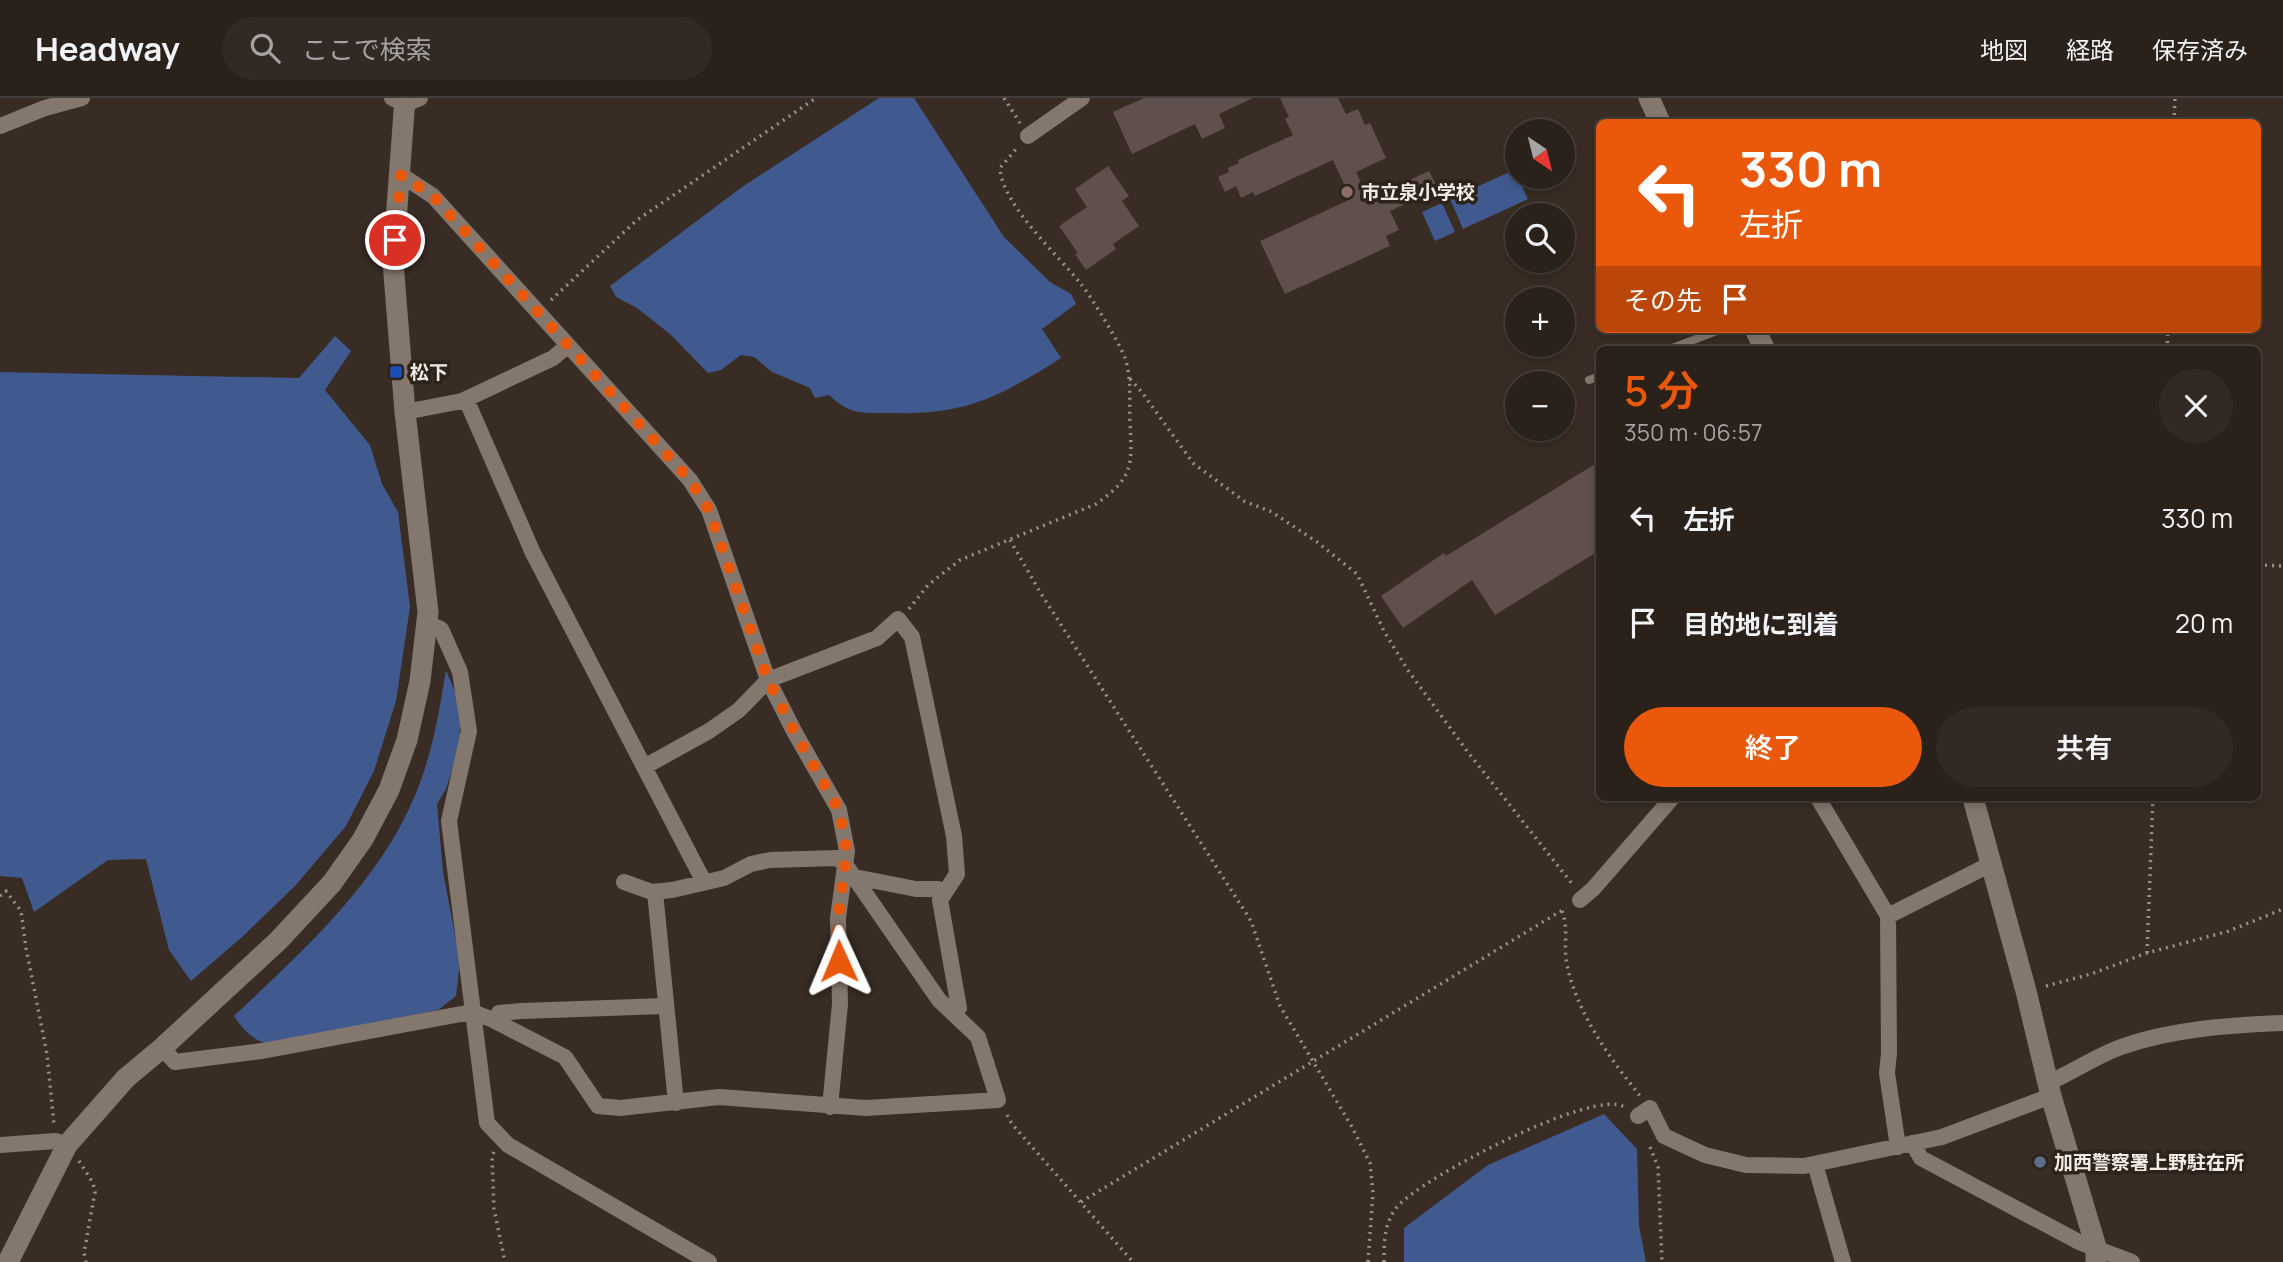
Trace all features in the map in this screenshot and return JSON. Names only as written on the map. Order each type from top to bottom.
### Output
[{"type":"street","points":[[0,126],[45,108],[82,98]]},
{"type":"street","points":[[1028,136],[1082,98]]},
{"type":"street","points":[[1649,98],[1659,119]]},
{"type":"street","points":[[8,1262],[61,1143],[126,1078],[278,941],[332,883],[363,839],[389,790],[407,740],[420,681],[428,612],[405,412],[393,262],[406,100]]},
{"type":"street","points":[[401,175],[433,196],[690,480],[709,510],[768,680],[839,810],[847,851],[838,918],[840,1004],[830,1107]]},
{"type":"street","points":[[405,412],[466,399],[553,358],[567,346]]},
{"type":"street","points":[[466,399],[533,553],[704,882]]},
{"type":"street","points":[[644,767],[709,731],[739,710],[768,680],[877,638],[898,619],[912,637],[954,836],[957,874],[940,900],[958,1008],[954,1014]]},
{"type":"street","points":[[427,623],[441,629],[460,673],[469,731],[449,821],[487,1123],[508,1145],[709,1262]]},
{"type":"street","points":[[1580,900],[1593,889],[1669,801]]},
{"type":"street","points":[[1820,801],[1888,916],[1889,1052],[1886,1073],[1905,1145],[1922,1158],[2079,1242],[2096,1255],[2132,1262]]},
{"type":"street","points":[[1974,801],[2096,1255]]},
{"type":"street","points":[[162,1048],[175,1062],[262,1051],[472,1012],[495,1021],[565,1058],[598,1106],[620,1108],[719,1097],[866,1108],[998,1100],[978,1037],[939,1000],[845,864],[837,858],[770,860],[751,864],[724,878],[655,892],[624,882]]},
{"type":"street","points":[[1888,916],[1991,864]]},
{"type":"street","points":[[856,881],[860,878],[944,892]]},
{"type":"street","points":[[655,892],[676,1103]]},
{"type":"street","points":[[495,1021],[499,1013],[521,1011],[665,1006]]},
{"type":"street","points":[[1644,1112],[1664,1136],[1705,1155],[1746,1165],[1815,1164],[1942,1137],[2050,1089],[2070,1074],[2121,1047],[2180,1032],[2283,1023]]},
{"type":"street","points":[[0,1145],[61,1143]]},
{"type":"street","points":[[1815,1164],[1843,1262]]},
{"type":"lane","points":[[1677,346],[1712,333]]},
{"type":"lane","points":[[1589,380],[1596,377]]},
{"type":"path","points":[[537,314],[637,220],[816,98]]},
{"type":"path","points":[[898,619],[928,584],[960,560],[1096,504],[1116,490],[1128,472],[1132,459],[1130,379],[1124,356],[1083,287],[1029,225],[1000,182],[1000,168],[1028,136],[1004,98]]},
{"type":"path","points":[[2174,119],[2175,98]]},
{"type":"path","points":[[1082,1202],[1580,900],[1569,878],[1483,772],[1407,668],[1384,631],[1357,575],[1317,542],[1272,512],[1244,501],[1193,463],[1130,379]]},
{"type":"path","points":[[1010,540],[1040,592],[1251,921],[1280,1006],[1352,1127],[1370,1163],[1373,1192],[1368,1262]]},
{"type":"path","points":[[2261,565],[2283,566]]},
{"type":"path","points":[[2147,953],[2153,801]]},
{"type":"path","points":[[0,896],[6,891],[21,911],[61,1143],[93,1182],[95,1192],[84,1253],[86,1262]]},
{"type":"path","points":[[2026,991],[2091,974],[2147,953],[2229,931],[2283,909]]},
{"type":"path","points":[[1562,911],[1566,920],[1566,961],[1574,994],[1644,1112],[1658,1167],[1662,1262]]},
{"type":"path","points":[[998,1100],[1012,1124],[1133,1262]]},
{"type":"path","points":[[1384,1262],[1384,1231],[1397,1207],[1412,1194],[1474,1157],[1539,1124],[1591,1105],[1619,1103],[1644,1112]]},
{"type":"path","points":[[501,1138],[492,1156],[494,1209],[505,1262]]},
{"type":"water","points":[[879,98],[914,98],[1004,237],[1050,282],[1071,294],[1076,304],[1042,329],[1061,358],[999,394],[960,407],[916,413],[863,413],[843,406],[829,395],[815,398],[810,388],[772,372],[754,357],[741,355],[721,370],[708,373],[670,334],[637,308],[616,297],[610,286],[742,187]]},
{"type":"water","points":[[1505,174],[1505,189],[1523,189],[1528,199],[1519,203],[1505,203],[1505,210],[1463,229],[1450,199]]},
{"type":"water","points":[[1442,203],[1455,232],[1435,241],[1422,212]]},
{"type":"water","points":[[335,336],[351,351],[325,390],[370,445],[382,484],[398,512],[410,607],[396,701],[374,771],[346,826],[295,886],[191,981],[169,950],[146,859],[108,860],[34,912],[22,878],[0,876],[0,372],[299,378]]},
{"type":"water","points":[[446,670],[460,704],[460,746],[446,789],[437,804],[443,872],[460,961],[456,996],[438,1010],[267,1044],[261,1042],[248,1033],[234,1016],[316,937],[366,879],[388,848],[406,815],[426,766]]},
{"type":"water","points":[[1604,1114],[1637,1149],[1639,1226],[1646,1262],[1404,1262],[1404,1228],[1488,1165]]},
{"type":"building","points":[[1144,98],[1253,98],[1219,114],[1225,128],[1202,139],[1195,124],[1132,154],[1113,112]]},
{"type":"building","points":[[1280,98],[1338,98],[1346,114],[1358,109],[1365,125],[1370,123],[1386,158],[1356,172],[1370,203],[1403,188],[1401,184],[1429,171],[1438,189],[1390,211],[1399,230],[1386,236],[1390,246],[1285,294],[1260,241],[1351,199],[1333,160],[1255,196],[1253,192],[1241,198],[1236,186],[1225,192],[1218,177],[1229,172],[1228,168],[1239,163],[1238,160],[1293,135],[1285,119],[1289,117]]},
{"type":"building","points":[[1108,166],[1129,196],[1122,201],[1139,226],[1113,244],[1116,249],[1086,270],[1059,226],[1087,207],[1075,189]]},
{"type":"building","points":[[1596,463],[1596,552],[1495,615],[1472,580],[1403,628],[1381,596],[1444,553],[1446,556]]},
{"type":"place","name":"市立泉小学校","points":[[1347,192]]},
{"type":"place","name":"松下","points":[[396,372]]},
{"type":"place","name":"加西警察署上野駐在所","points":[[2040,1162]]},
{"type":"route","points":[[395,240],[401,175],[433,196],[690,480],[709,510],[768,680],[839,810],[847,851],[838,918],[839,961]]}]
